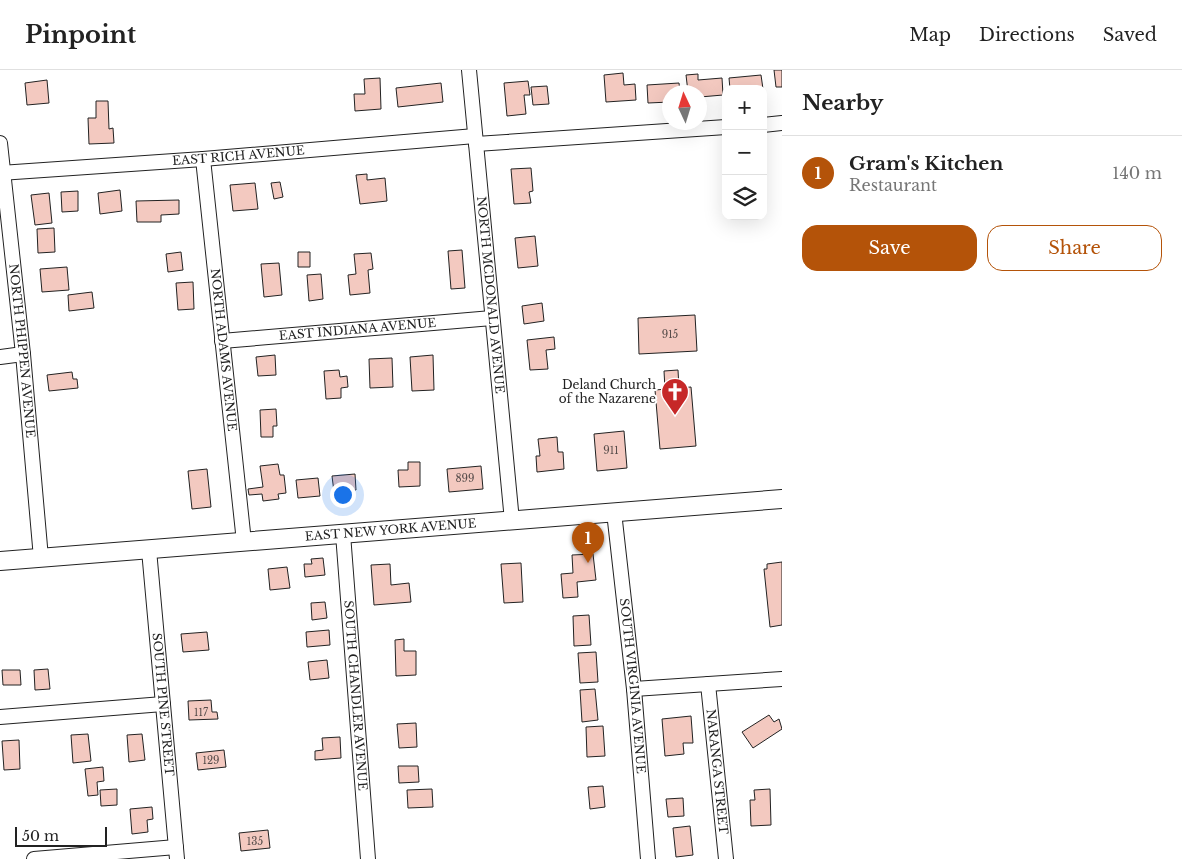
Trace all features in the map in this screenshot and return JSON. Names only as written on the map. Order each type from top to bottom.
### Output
[{"type":"main road","name":"EAST NEW YORK AVENUE","points":[[0,561],[782,499]]},
{"type":"street","name":"NORTH MCDONALD AVENUE","points":[[469,70],[512,521]]},
{"type":"street","points":[[767,125],[782,124]]},
{"type":"street","name":"EAST RICH AVENUE","points":[[2,173],[476,140],[722,127]]},
{"type":"street","name":"NORTH PHIPPEN AVENUE","points":[[0,142],[24,354],[41,558]]},
{"type":"street","name":"NORTH ADAMS AVENUE","points":[[203,159],[244,542]]},
{"type":"street","name":"EAST INDIANA AVENUE","points":[[222,341],[492,318]]},
{"type":"street","points":[[0,357],[24,354]]},
{"type":"street","name":"SOUTH VIRGINIA AVENUE","points":[[614,512],[634,690],[648,859]]},
{"type":"street","name":"SOUTH CHANDLER AVENUE","points":[[342,534],[368,859]]},
{"type":"street","name":"SOUTH PINE STREET","points":[[149,550],[177,853]]},
{"type":"street","points":[[634,690],[782,679]]},
{"type":"street","name":"NARANGA STREET","points":[[708,684],[726,859]]},
{"type":"street","points":[[0,717],[163,704]]},
{"type":"street","points":[[34,859],[177,853]]},
{"type":"building","points":[[774,70],[782,70],[782,87],[776,87]]},
{"type":"building","points":[[623,73],[624,85],[635,84],[636,100],[606,102],[604,75]]},
{"type":"building","points":[[698,74],[698,80],[722,78],[722,95],[707,96],[707,85],[687,85],[686,75]]},
{"type":"building","points":[[761,75],[762,85],[730,85],[729,78]]},
{"type":"building","points":[[380,78],[381,109],[355,111],[354,94],[365,94],[364,79]]},
{"type":"building","points":[[47,80],[49,103],[27,105],[25,83]]},
{"type":"building","points":[[528,81],[530,95],[524,95],[526,114],[507,116],[504,83]]},
{"type":"building","points":[[441,83],[443,102],[398,107],[396,88]]},
{"type":"building","points":[[679,83],[679,85],[662,85],[662,102],[648,103],[647,85]]},
{"type":"building","points":[[547,86],[549,104],[533,105],[531,87]]},
{"type":"building","points":[[96,101],[108,101],[109,129],[113,128],[114,143],[89,144],[88,118],[96,118]]},
{"type":"building","points":[[531,168],[533,191],[529,192],[531,203],[514,204],[511,169]]},
{"type":"building","points":[[367,174],[367,180],[385,178],[387,201],[360,204],[356,175]]},
{"type":"building","points":[[280,182],[283,197],[274,199],[271,183]]},
{"type":"building","points":[[255,183],[258,209],[233,211],[230,185]]},
{"type":"building","points":[[120,190],[122,211],[100,214],[98,193]]},
{"type":"building","points":[[78,191],[78,211],[62,212],[61,192]]},
{"type":"building","points":[[49,193],[52,223],[35,225],[31,195]]},
{"type":"building","points":[[179,200],[179,214],[161,215],[161,222],[137,222],[136,201]]},
{"type":"building","points":[[54,228],[55,252],[38,253],[37,229]]},
{"type":"building","points":[[535,236],[538,266],[518,268],[515,238]]},
{"type":"building","points":[[462,250],[465,288],[451,289],[448,251]]},
{"type":"building","points":[[181,252],[183,270],[168,272],[166,254]]},
{"type":"building","points":[[298,252],[310,252],[310,267],[298,267]]},
{"type":"building","points":[[371,253],[373,269],[368,270],[370,293],[350,295],[348,275],[356,274],[354,254]]},
{"type":"building","points":[[279,263],[282,295],[264,297],[261,264]]},
{"type":"building","points":[[67,267],[69,290],[42,292],[40,269]]},
{"type":"building","points":[[321,274],[323,299],[309,301],[307,275]]},
{"type":"building","points":[[193,282],[194,309],[178,310],[176,283]]},
{"type":"building","points":[[92,292],[94,308],[69,311],[68,295]]},
{"type":"building","points":[[542,303],[544,321],[524,324],[522,306]]},
{"type":"building","points":[[695,315],[697,351],[639,354],[638,318]]},
{"type":"building","points":[[554,337],[555,349],[546,350],[548,369],[530,370],[527,340]]},
{"type":"building","points":[[275,355],[276,375],[258,376],[256,357]]},
{"type":"building","points":[[433,355],[434,390],[412,391],[410,357]]},
{"type":"building","points":[[392,358],[393,387],[370,388],[369,359]]},
{"type":"building","points":[[339,370],[340,377],[347,376],[348,387],[341,388],[341,398],[326,399],[324,371]]},
{"type":"building","points":[[678,370],[679,388],[665,389],[664,371]]},
{"type":"building","points":[[72,372],[73,379],[77,379],[78,388],[49,391],[47,375]]},
{"type":"building","points":[[691,387],[696,446],[660,449],[655,390]]},
{"type":"building","points":[[276,409],[277,426],[273,426],[273,437],[261,437],[260,410]]},
{"type":"building","points":[[624,431],[627,468],[597,471],[594,434]]},
{"type":"building","points":[[557,437],[558,452],[563,452],[564,469],[537,472],[536,456],[540,456],[538,439]]},
{"type":"building","points":[[408,462],[420,462],[420,486],[399,487],[398,470],[408,470]]},
{"type":"building","points":[[278,464],[280,475],[284,475],[286,493],[278,494],[279,499],[263,501],[262,494],[249,495],[248,489],[263,487],[260,466]]},
{"type":"building","points":[[481,466],[483,489],[449,492],[447,469]]},
{"type":"building","points":[[207,469],[211,507],[192,509],[188,471]]},
{"type":"building","points":[[355,474],[356,490],[334,492],[332,476]]},
{"type":"building","points":[[318,478],[320,496],[298,498],[296,480]]},
{"type":"building","points":[[593,554],[596,580],[577,582],[578,597],[563,598],[561,574],[573,573],[572,555]]},
{"type":"building","points":[[323,558],[325,575],[305,577],[304,564],[312,564],[311,559]]},
{"type":"building","points":[[782,562],[782,625],[770,627],[764,569],[767,569],[767,564]]},
{"type":"building","points":[[521,563],[523,602],[504,603],[501,564]]},
{"type":"building","points":[[390,564],[391,585],[409,583],[411,602],[374,605],[371,565]]},
{"type":"building","points":[[287,567],[290,588],[270,590],[268,569]]},
{"type":"building","points":[[325,602],[327,618],[312,620],[311,603]]},
{"type":"building","points":[[589,615],[591,645],[574,646],[573,616]]},
{"type":"building","points":[[329,630],[330,645],[307,647],[306,632]]},
{"type":"building","points":[[207,632],[209,650],[183,652],[181,634]]},
{"type":"building","points":[[404,639],[404,651],[416,651],[416,675],[396,676],[395,640]]},
{"type":"building","points":[[596,652],[598,682],[580,683],[578,653]]},
{"type":"building","points":[[327,660],[329,678],[310,680],[308,662]]},
{"type":"building","points":[[48,669],[50,689],[35,690],[34,670]]},
{"type":"building","points":[[2,670],[20,670],[21,685],[3,685]]},
{"type":"building","points":[[595,689],[598,720],[582,722],[580,690]]},
{"type":"building","points":[[211,700],[212,712],[217,712],[218,719],[189,720],[188,701]]},
{"type":"building","points":[[769,715],[774,722],[779,719],[782,729],[753,748],[742,732]]},
{"type":"building","points":[[691,716],[693,743],[683,743],[684,754],[665,756],[662,719]]},
{"type":"building","points":[[416,723],[417,747],[399,748],[397,724]]},
{"type":"building","points":[[603,726],[605,756],[587,757],[586,727]]},
{"type":"building","points":[[88,734],[91,761],[73,763],[71,735]]},
{"type":"building","points":[[142,734],[145,760],[129,762],[127,735]]},
{"type":"building","points":[[340,737],[341,758],[315,760],[315,751],[323,750],[322,738]]},
{"type":"building","points":[[19,740],[20,769],[4,770],[2,741]]},
{"type":"building","points":[[224,750],[226,767],[198,770],[196,753]]},
{"type":"building","points":[[398,766],[418,766],[419,782],[399,783]]},
{"type":"building","points":[[103,767],[104,781],[97,782],[98,795],[88,796],[85,769]]},
{"type":"building","points":[[603,786],[605,807],[590,809],[588,787]]},
{"type":"building","points":[[117,789],[117,805],[101,806],[100,790]]},
{"type":"building","points":[[432,789],[433,807],[408,808],[407,790]]},
{"type":"building","points":[[770,789],[771,825],[751,826],[750,800],[755,800],[754,790]]},
{"type":"building","points":[[683,798],[684,816],[668,817],[666,799]]},
{"type":"building","points":[[152,807],[153,819],[147,820],[148,832],[132,834],[130,809]]},
{"type":"building","points":[[690,826],[693,855],[676,857],[673,828]]},
{"type":"building","points":[[268,830],[270,848],[241,851],[239,833]]},
{"type":"place","name":"Deland Church of the Nazarene","points":[[675,416]]},
{"type":"place","name":"Gram's Kitchen","points":[[588,563]]}]
